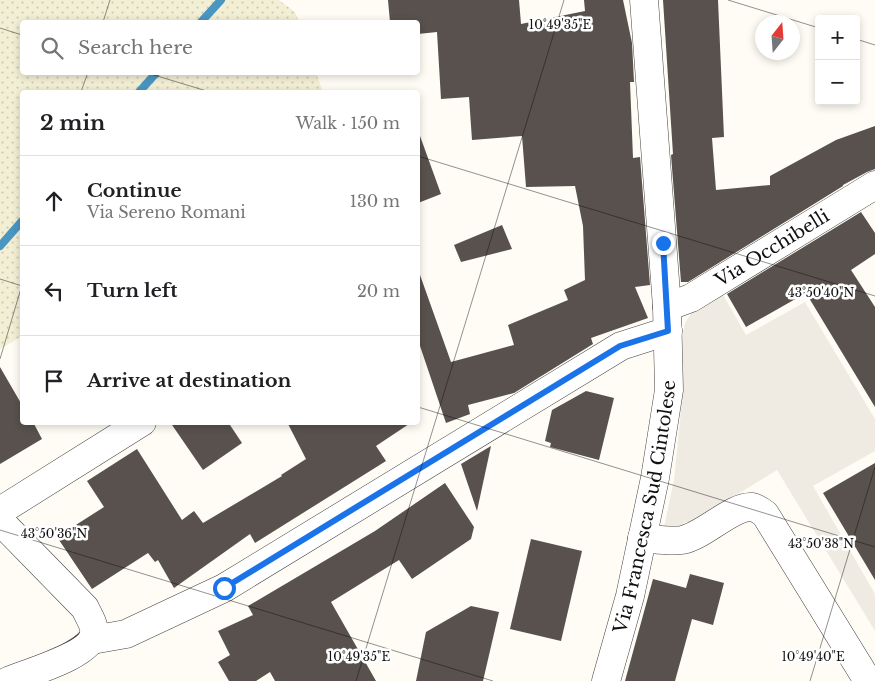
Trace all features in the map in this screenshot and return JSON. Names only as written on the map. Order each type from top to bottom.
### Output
[{"type":"street","name":"Via Francesca Sud Cintolese","points":[[606,681],[630,596],[662,442],[669,390],[667,319],[644,0]]},
{"type":"street","name":"Via Occhibelli","points":[[92,640],[126,634],[224,588],[667,319],[691,298],[875,185]]},
{"type":"street","points":[[0,511],[137,425]]},
{"type":"street","points":[[642,538],[681,540],[699,534],[742,508],[751,507],[766,514],[868,681]]},
{"type":"street","points":[[0,522],[85,608],[93,624],[94,632],[92,640],[76,654],[8,681]]},
{"type":"shaded area","points":[[0,0],[279,0],[295,12],[298,20],[20,20],[20,75],[317,75],[322,90],[20,90],[20,337],[0,349]]},
{"type":"shaded area","points":[[722,293],[746,335],[805,302],[875,419],[875,451],[813,486],[875,594],[875,631],[777,470],[692,522],[684,522],[683,528],[664,527],[674,480],[682,400],[683,333],[685,323],[692,312]]},
{"type":"building","points":[[388,0],[519,0],[521,24],[585,11],[584,0],[623,0],[632,43],[634,82],[630,82],[633,158],[640,157],[650,285],[635,287],[648,318],[591,338],[593,344],[514,393],[468,405],[470,414],[446,423],[420,346],[420,275],[451,362],[514,345],[508,325],[568,300],[564,290],[585,280],[583,226],[575,186],[526,187],[522,136],[472,140],[469,97],[441,99],[437,32],[420,34],[420,20],[390,20]]},
{"type":"building","points":[[663,0],[718,0],[724,137],[712,138],[716,190],[770,185],[770,176],[836,140],[875,126],[875,169],[843,185],[688,282],[681,282],[671,155],[673,154]]},
{"type":"building","points":[[420,136],[441,194],[420,202]]},
{"type":"building","points":[[861,212],[875,233],[875,254],[851,270],[875,307],[875,407],[806,293],[746,327],[727,294]]},
{"type":"building","points":[[502,225],[512,249],[461,262],[454,245]]},
{"type":"building","points":[[0,367],[20,402],[20,425],[35,425],[42,439],[0,464]]},
{"type":"building","points":[[586,391],[614,398],[599,460],[550,447],[551,443],[545,441],[552,410]]},
{"type":"building","points":[[172,425],[230,425],[242,443],[203,470]]},
{"type":"building","points":[[289,425],[408,425],[376,446],[386,461],[255,543],[250,534],[174,588],[158,560],[155,562],[148,553],[92,589],[57,537],[104,507],[87,481],[137,449],[182,520],[194,511],[203,523],[282,476],[306,459]]},
{"type":"building","points":[[491,446],[477,511],[461,464]]},
{"type":"building","points":[[875,463],[875,580],[823,493]]},
{"type":"building","points":[[445,483],[474,527],[471,539],[412,579],[399,560],[331,602],[376,681],[275,681],[270,672],[256,681],[229,681],[218,662],[230,655],[218,631],[253,615],[248,606],[375,531]]},
{"type":"building","points":[[531,539],[582,551],[561,641],[510,629]]},
{"type":"building","points":[[690,574],[724,583],[713,625],[692,619],[675,681],[625,681],[653,579],[686,588]]},
{"type":"building","points":[[471,606],[499,612],[483,681],[416,681],[426,632]]},
{"type":"waterway","points":[[203,20],[221,0]]},
{"type":"waterway","points":[[141,90],[154,75]]},
{"type":"waterway","points":[[0,246],[20,223]]},
{"type":"route","points":[[224,588],[330,525],[620,346],[668,331],[663,243]]}]
